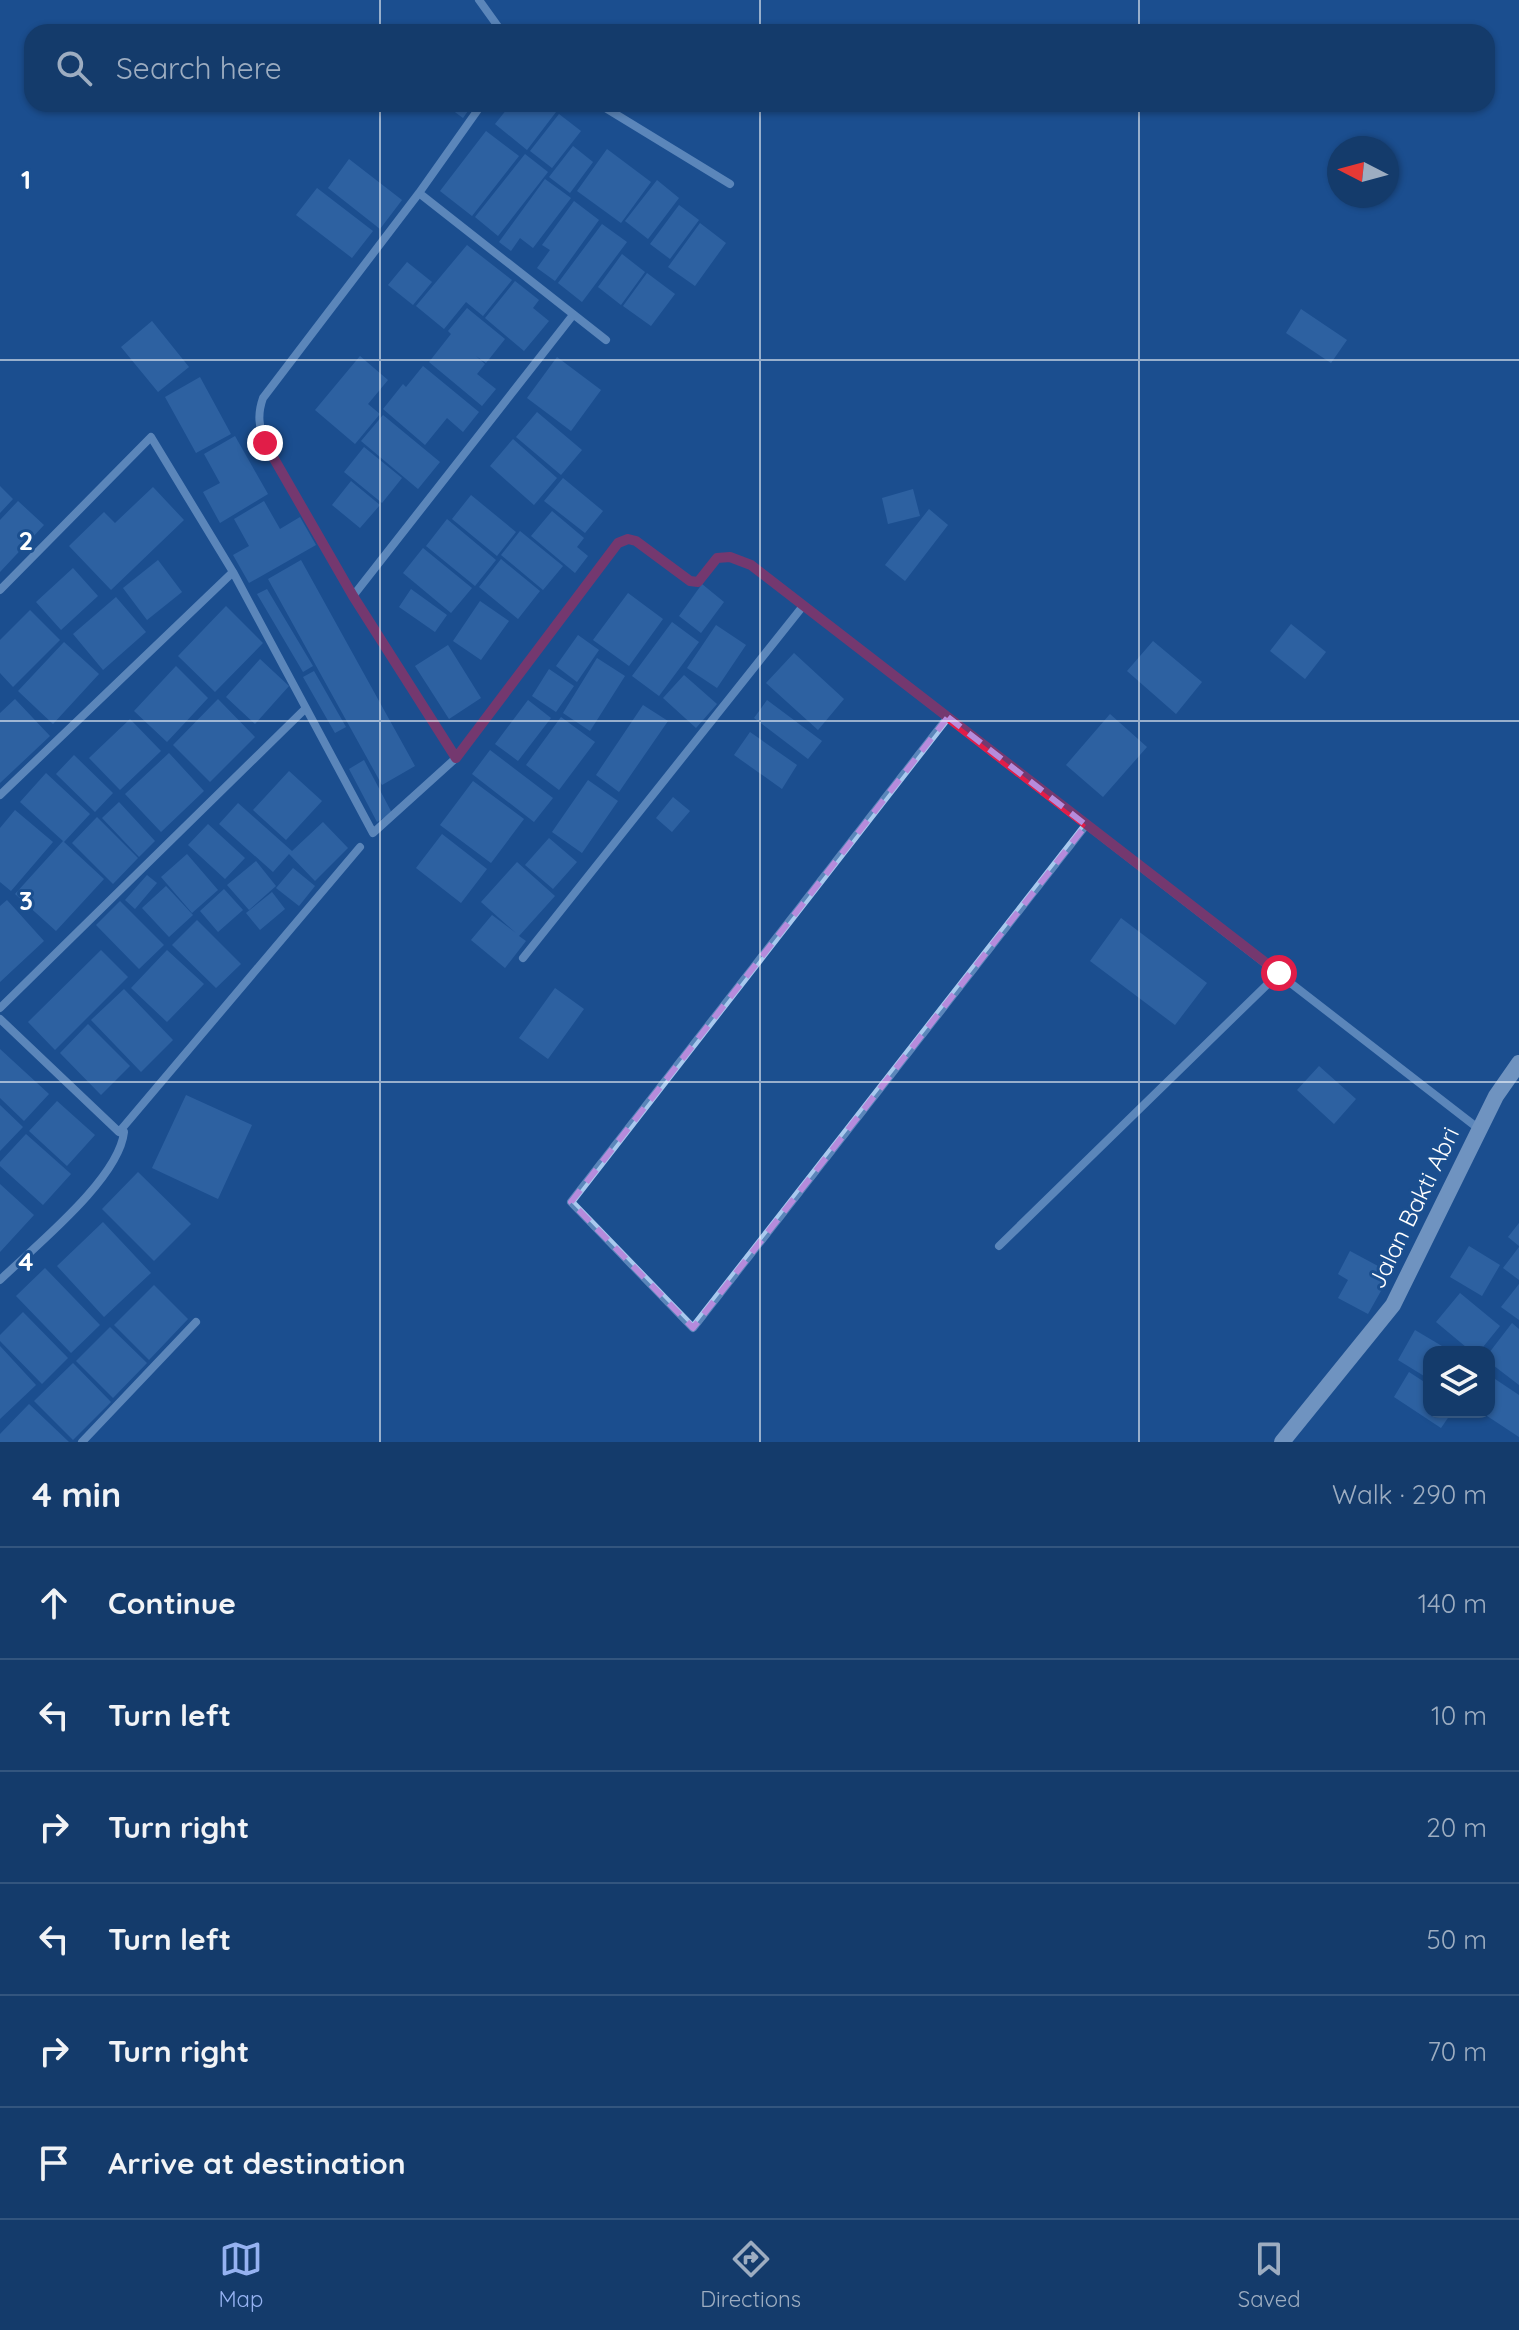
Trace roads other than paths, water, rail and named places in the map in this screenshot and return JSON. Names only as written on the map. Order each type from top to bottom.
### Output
[{"type":"street","points":[[479,0],[496,24]]},
{"type":"street","points":[[456,758],[353,596],[265,443],[258,424],[258,411],[263,398],[419,193],[476,112]]},
{"type":"street","points":[[612,112],[730,184]]},
{"type":"street","points":[[419,193],[606,340]]},
{"type":"street","points":[[353,596],[573,315]]},
{"type":"street","points":[[0,590],[151,437],[233,572],[373,833],[456,758],[618,543],[628,539],[636,541],[690,581],[698,582],[717,558],[730,557],[751,565],[1480,1129]]},
{"type":"street","points":[[0,795],[233,572]]},
{"type":"street","points":[[523,958],[803,606]]},
{"type":"street","points":[[0,1008],[306,708]]},
{"type":"street","points":[[948,717],[571,1202],[693,1328],[1086,825]]},
{"type":"street","points":[[119,1132],[360,847]]},
{"type":"street","points":[[999,1246],[1279,973]]},
{"type":"street","points":[[0,1280],[102,1180],[122,1148],[124,1132],[119,1132],[2,1023]]},
{"type":"street","name":"Jalan Bakti Abri","points":[[1282,1442],[1393,1305],[1496,1096],[1519,1063]]},
{"type":"street","points":[[82,1442],[196,1322]]}]
